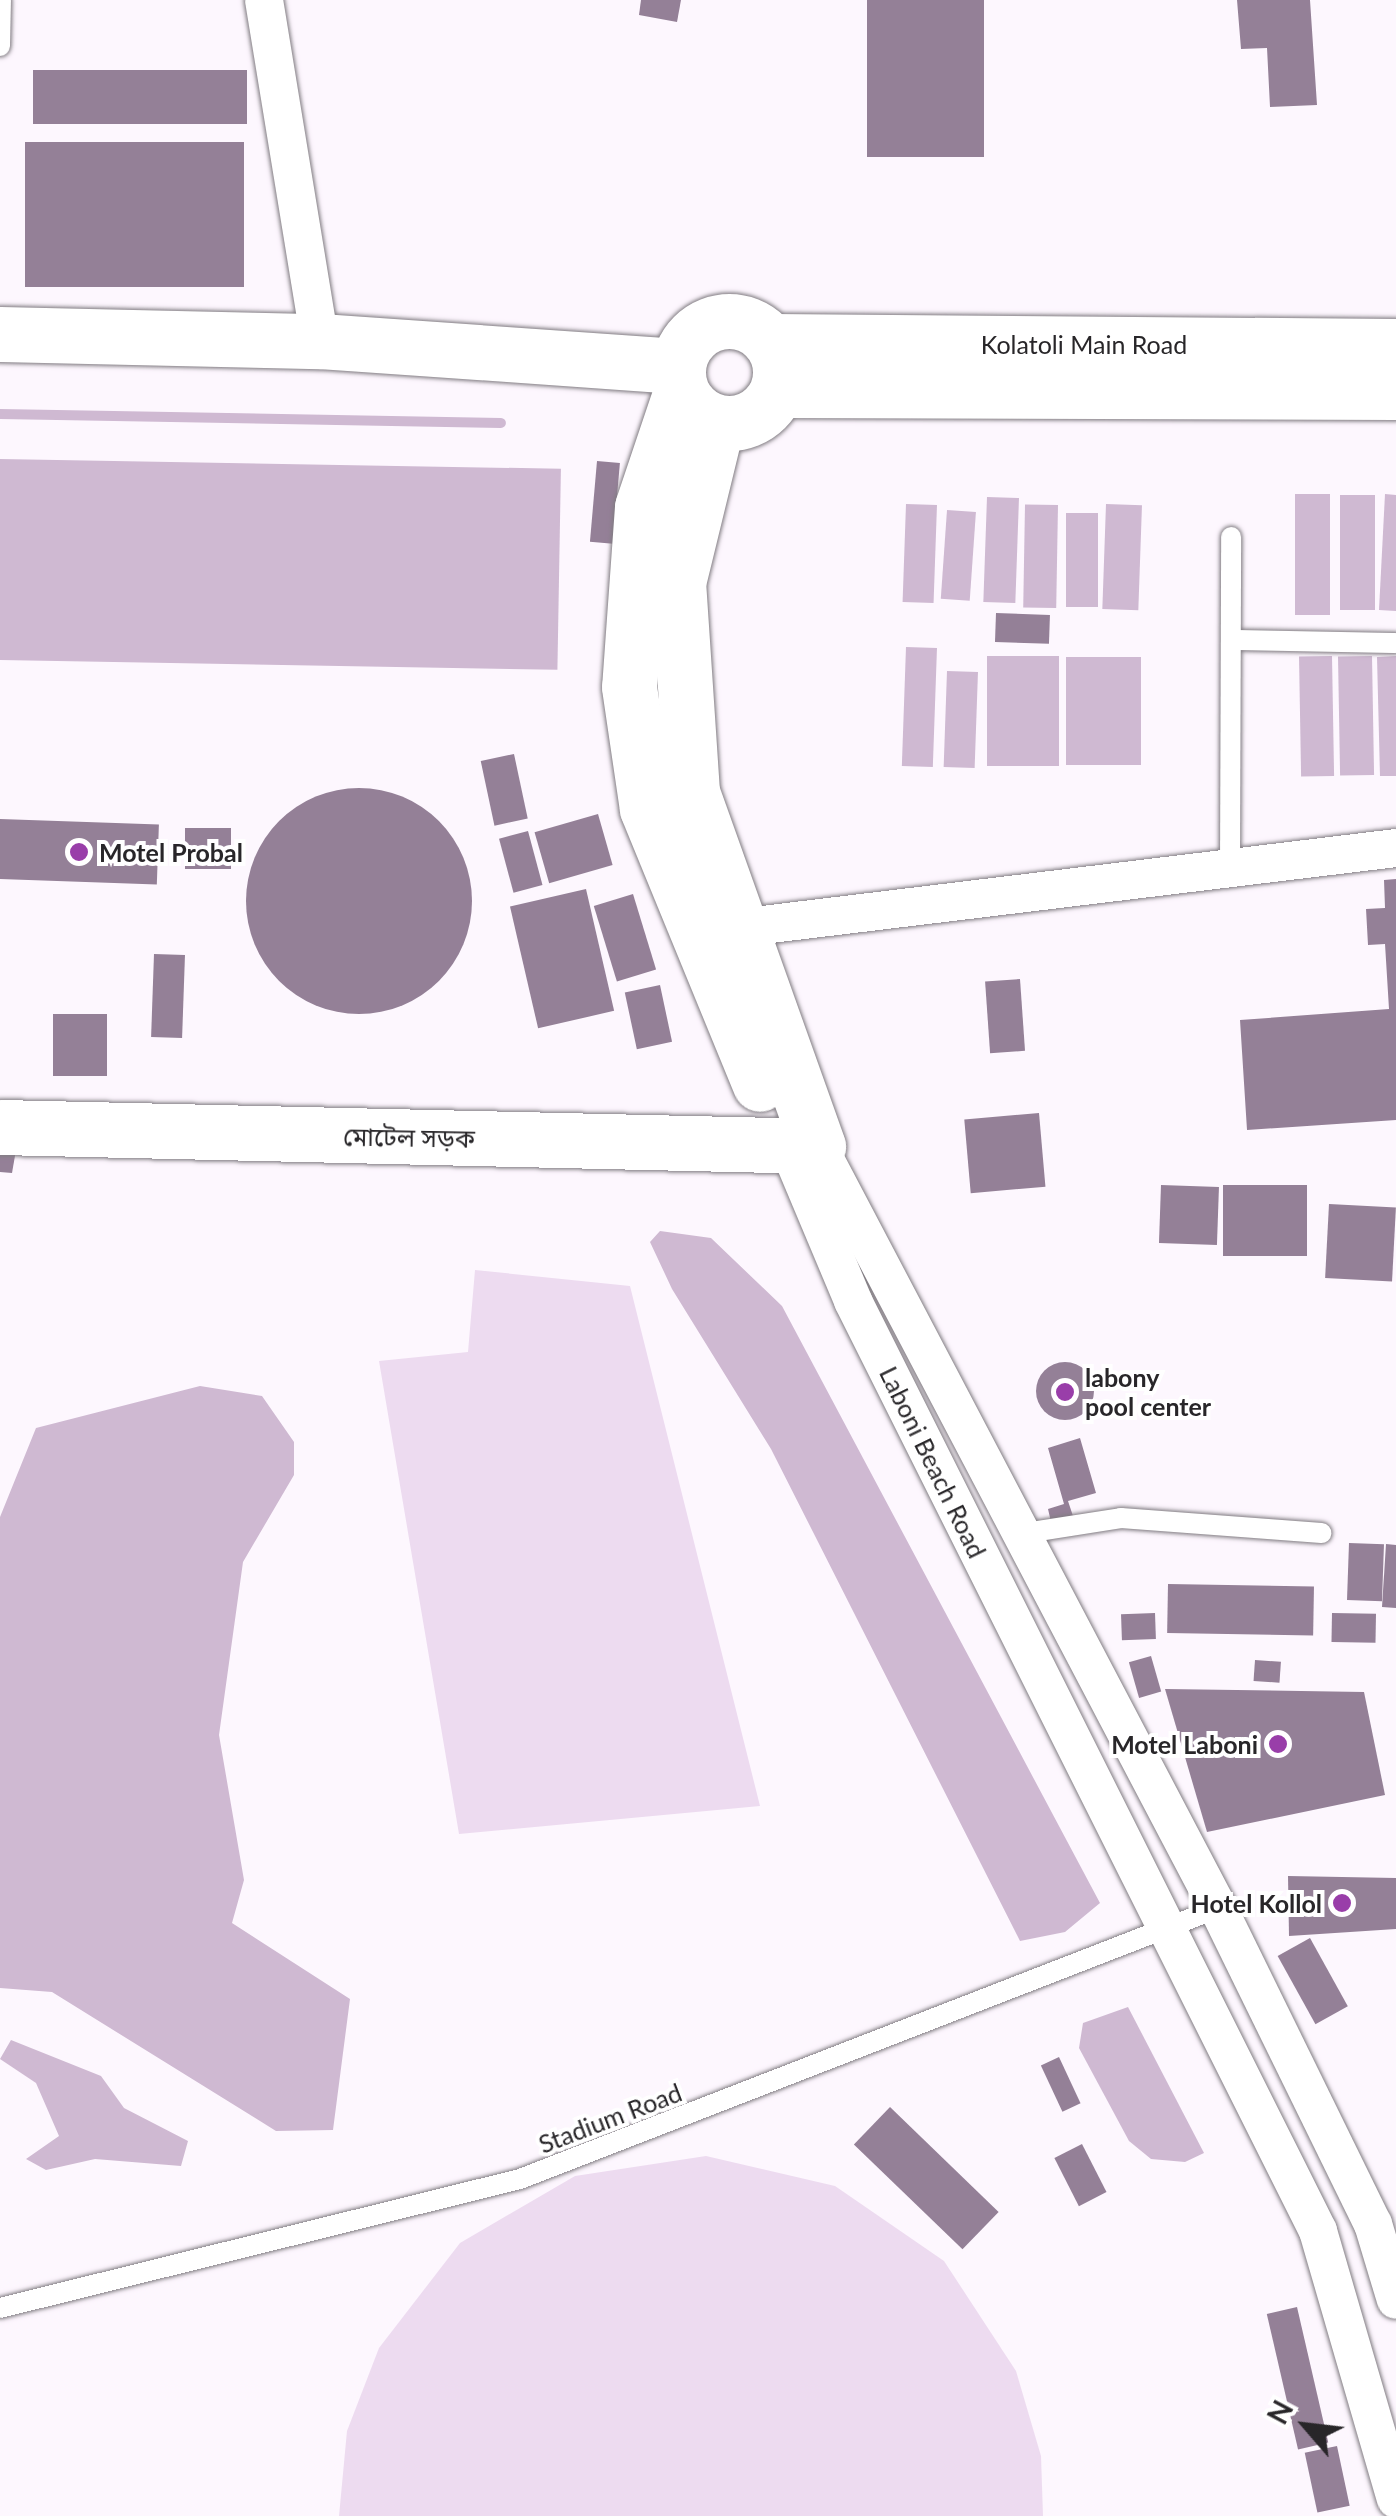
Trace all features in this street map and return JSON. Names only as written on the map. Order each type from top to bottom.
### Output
[{"type":"main road","name":"Kolatoli Main Road","points":[[692,393],[705,326],[753,325],[774,366],[1282,368],[1396,346]]},
{"type":"main road","points":[[0,334],[320,341],[692,393],[753,416],[774,366]]},
{"type":"main road","name":"Kolatoli Main Road","points":[[1282,368],[1396,392]]},
{"type":"main road","name":"Laboni Beach Road","points":[[692,393],[678,583],[678,680],[692,792],[738,928],[803,1146]]},
{"type":"main road","name":"Laboni Beach Road","points":[[692,393],[642,507],[629,688],[647,809],[803,1146]]},
{"type":"main road","name":"মোটেল সড়ক","points":[[0,1127],[803,1146]]},
{"type":"street","points":[[264,0],[320,341]]},
{"type":"street","points":[[738,928],[1396,848]]},
{"type":"street","name":"Laboni Beach Road","points":[[803,1146],[1019,1534],[1384,2223],[1395,2297]]},
{"type":"street","name":"Laboni Beach Road","points":[[803,1146],[853,1301],[1318,2231],[1396,2499]]},
{"type":"street","points":[[1318,2231],[1384,2223]]},
{"type":"street","points":[[1341,2306],[1395,2297]]},
{"type":"lane","points":[[0,0],[0,46]]},
{"type":"lane","points":[[1230,867],[1234,640],[1231,537]]},
{"type":"lane","points":[[1234,640],[1396,642]]},
{"type":"lane","points":[[1019,1534],[1122,1518],[1321,1533]]},
{"type":"lane","name":"Stadium Road","points":[[0,2308],[520,2179],[1218,1908]]},
{"type":"shaded area","points":[[0,459],[561,469],[557,670],[0,660]]},
{"type":"shaded area","points":[[1295,494],[1330,494],[1330,615],[1295,615]]},
{"type":"shaded area","points":[[1385,494],[1396,495],[1396,611],[1379,610]]},
{"type":"shaded area","points":[[1340,495],[1375,495],[1375,610],[1340,610]]},
{"type":"shaded area","points":[[987,497],[1019,498],[1015,603],[983,602]]},
{"type":"shaded area","points":[[906,504],[937,505],[934,603],[903,602]]},
{"type":"shaded area","points":[[1025,504],[1058,505],[1056,608],[1023,607]]},
{"type":"shaded area","points":[[1106,504],[1142,505],[1138,610],[1102,609]]},
{"type":"shaded area","points":[[947,510],[976,512],[970,601],[941,599]]},
{"type":"shaded area","points":[[1066,513],[1098,513],[1098,607],[1066,607]]},
{"type":"shaded area","points":[[906,647],[937,648],[933,767],[902,766]]},
{"type":"shaded area","points":[[987,656],[1059,656],[1059,766],[987,766]]},
{"type":"shaded area","points":[[1332,656],[1334,776],[1301,777],[1299,657]]},
{"type":"shaded area","points":[[1372,656],[1374,775],[1340,776],[1338,657]]},
{"type":"shaded area","points":[[1396,656],[1396,776],[1380,776],[1377,657]]},
{"type":"shaded area","points":[[1066,657],[1141,657],[1141,765],[1066,765]]},
{"type":"shaded area","points":[[947,671],[978,672],[975,768],[944,767]]},
{"type":"shaded area","points":[[660,1231],[711,1238],[782,1306],[1100,1903],[1065,1932],[1020,1941],[771,1449],[672,1289],[650,1242]]},
{"type":"shaded area","points":[[475,1270],[630,1286],[760,1806],[459,1834],[379,1361],[468,1352]]},
{"type":"shaded area","points":[[200,1386],[262,1396],[294,1442],[294,1475],[243,1562],[219,1735],[244,1880],[232,1923],[350,1999],[333,2130],[276,2131],[52,1992],[0,1988],[0,1517],[36,1428]]},
{"type":"shaded area","points":[[1128,2007],[1204,2153],[1185,2162],[1151,2159],[1129,2141],[1079,2048],[1083,2023]]},
{"type":"shaded area","points":[[11,2040],[101,2076],[124,2108],[188,2141],[181,2166],[95,2159],[46,2170],[26,2159],[59,2136],[36,2083],[0,2059]]},
{"type":"shaded area","points":[[706,2156],[835,2186],[944,2261],[1016,2371],[1041,2456],[1043,2516],[339,2516],[347,2431],[379,2348],[460,2243],[575,2176]]},
{"type":"building","points":[[641,0],[681,0],[677,22],[639,15]]},
{"type":"building","points":[[867,0],[984,0],[984,157],[867,157]]},
{"type":"building","points":[[1237,0],[1310,0],[1317,105],[1270,107],[1267,48],[1241,49]]},
{"type":"building","points":[[33,70],[247,70],[247,124],[33,124]]},
{"type":"building","points":[[25,142],[244,142],[244,287],[25,287]]},
{"type":"building","points":[[597,461],[620,463],[613,544],[590,542]]},
{"type":"building","points":[[996,613],[1050,615],[1049,644],[995,642]]},
{"type":"building","points":[[514,754],[528,819],[494,826],[481,761]]},
{"type":"building","points":[[359,788],[402,797],[439,821],[463,858],[472,901],[463,944],[439,981],[402,1005],[359,1014],[316,1005],[279,981],[255,944],[246,901],[255,858],[279,821],[316,797]]},
{"type":"building","points":[[598,814],[613,865],[549,883],[535,832]]},
{"type":"building","name":"Motel Probal","points":[[0,819],[159,825],[157,885],[0,879]]},
{"type":"building","points":[[185,828],[231,828],[231,869],[185,869]]},
{"type":"building","points":[[528,831],[542,885],[514,893],[499,839]]},
{"type":"building","points":[[1396,879],[1396,1120],[1247,1130],[1240,1020],[1389,1009],[1385,944],[1368,945],[1366,909],[1385,908],[1384,880]]},
{"type":"building","points":[[586,889],[614,1011],[538,1028],[510,907]]},
{"type":"building","points":[[633,894],[656,970],[617,982],[594,906]]},
{"type":"building","points":[[154,954],[185,955],[182,1038],[151,1037]]},
{"type":"building","points":[[1020,979],[1025,1051],[990,1053],[985,981]]},
{"type":"building","points":[[660,985],[672,1042],[637,1049],[625,992]]},
{"type":"building","points":[[53,1014],[107,1014],[107,1076],[53,1076]]},
{"type":"building","points":[[1039,1113],[1045,1187],[971,1193],[964,1120]]},
{"type":"building","points":[[0,1150],[16,1150],[12,1173],[0,1172]]},
{"type":"building","points":[[1161,1185],[1219,1187],[1217,1245],[1159,1243]]},
{"type":"building","points":[[1223,1185],[1307,1185],[1307,1256],[1223,1256]]},
{"type":"building","points":[[1329,1204],[1396,1208],[1392,1281],[1325,1278]]},
{"type":"building","name":"labony pool center","points":[[1065,1362],[1086,1370],[1094,1391],[1086,1412],[1065,1420],[1044,1412],[1036,1391],[1044,1370]]},
{"type":"building","points":[[1080,1438],[1096,1493],[1068,1501],[1073,1516],[1051,1522],[1048,1509],[1064,1504],[1048,1448]]},
{"type":"building","points":[[1349,1543],[1384,1544],[1382,1601],[1347,1600]]},
{"type":"building","points":[[1386,1544],[1396,1545],[1396,1608],[1382,1607]]},
{"type":"building","points":[[1168,1584],[1314,1587],[1313,1636],[1167,1633]]},
{"type":"building","points":[[1155,1613],[1156,1639],[1122,1640],[1121,1614]]},
{"type":"building","points":[[1332,1613],[1376,1614],[1375,1643],[1331,1642]]},
{"type":"building","points":[[1151,1656],[1161,1692],[1139,1698],[1129,1662]]},
{"type":"building","points":[[1255,1660],[1281,1662],[1279,1683],[1254,1681]]},
{"type":"building","name":"Motel Laboni","points":[[1165,1689],[1364,1692],[1385,1795],[1207,1832]]},
{"type":"building","name":"Hotel Kollol","points":[[1288,1876],[1396,1878],[1396,1929],[1289,1936]]},
{"type":"building","points":[[1310,1938],[1348,2006],[1315,2024],[1278,1956]]},
{"type":"building","points":[[1059,2057],[1081,2103],[1062,2112],[1041,2065]]},
{"type":"building","points":[[890,2107],[999,2212],[962,2249],[854,2144]]},
{"type":"building","points":[[1082,2144],[1107,2192],[1079,2206],[1054,2158]]},
{"type":"building","points":[[1297,2307],[1328,2442],[1298,2449],[1267,2314]]},
{"type":"building","points":[[1337,2446],[1350,2506],[1317,2513],[1305,2453]]},
{"type":"waterway","points":[[0,414],[501,423]]},
{"type":"place","name":"Motel Probal","points":[[79,852]]},
{"type":"place","name":"labony pool center","points":[[1065,1392]]},
{"type":"place","name":"Motel Laboni","points":[[1278,1744]]},
{"type":"place","name":"Hotel Kollol","points":[[1342,1903]]}]
